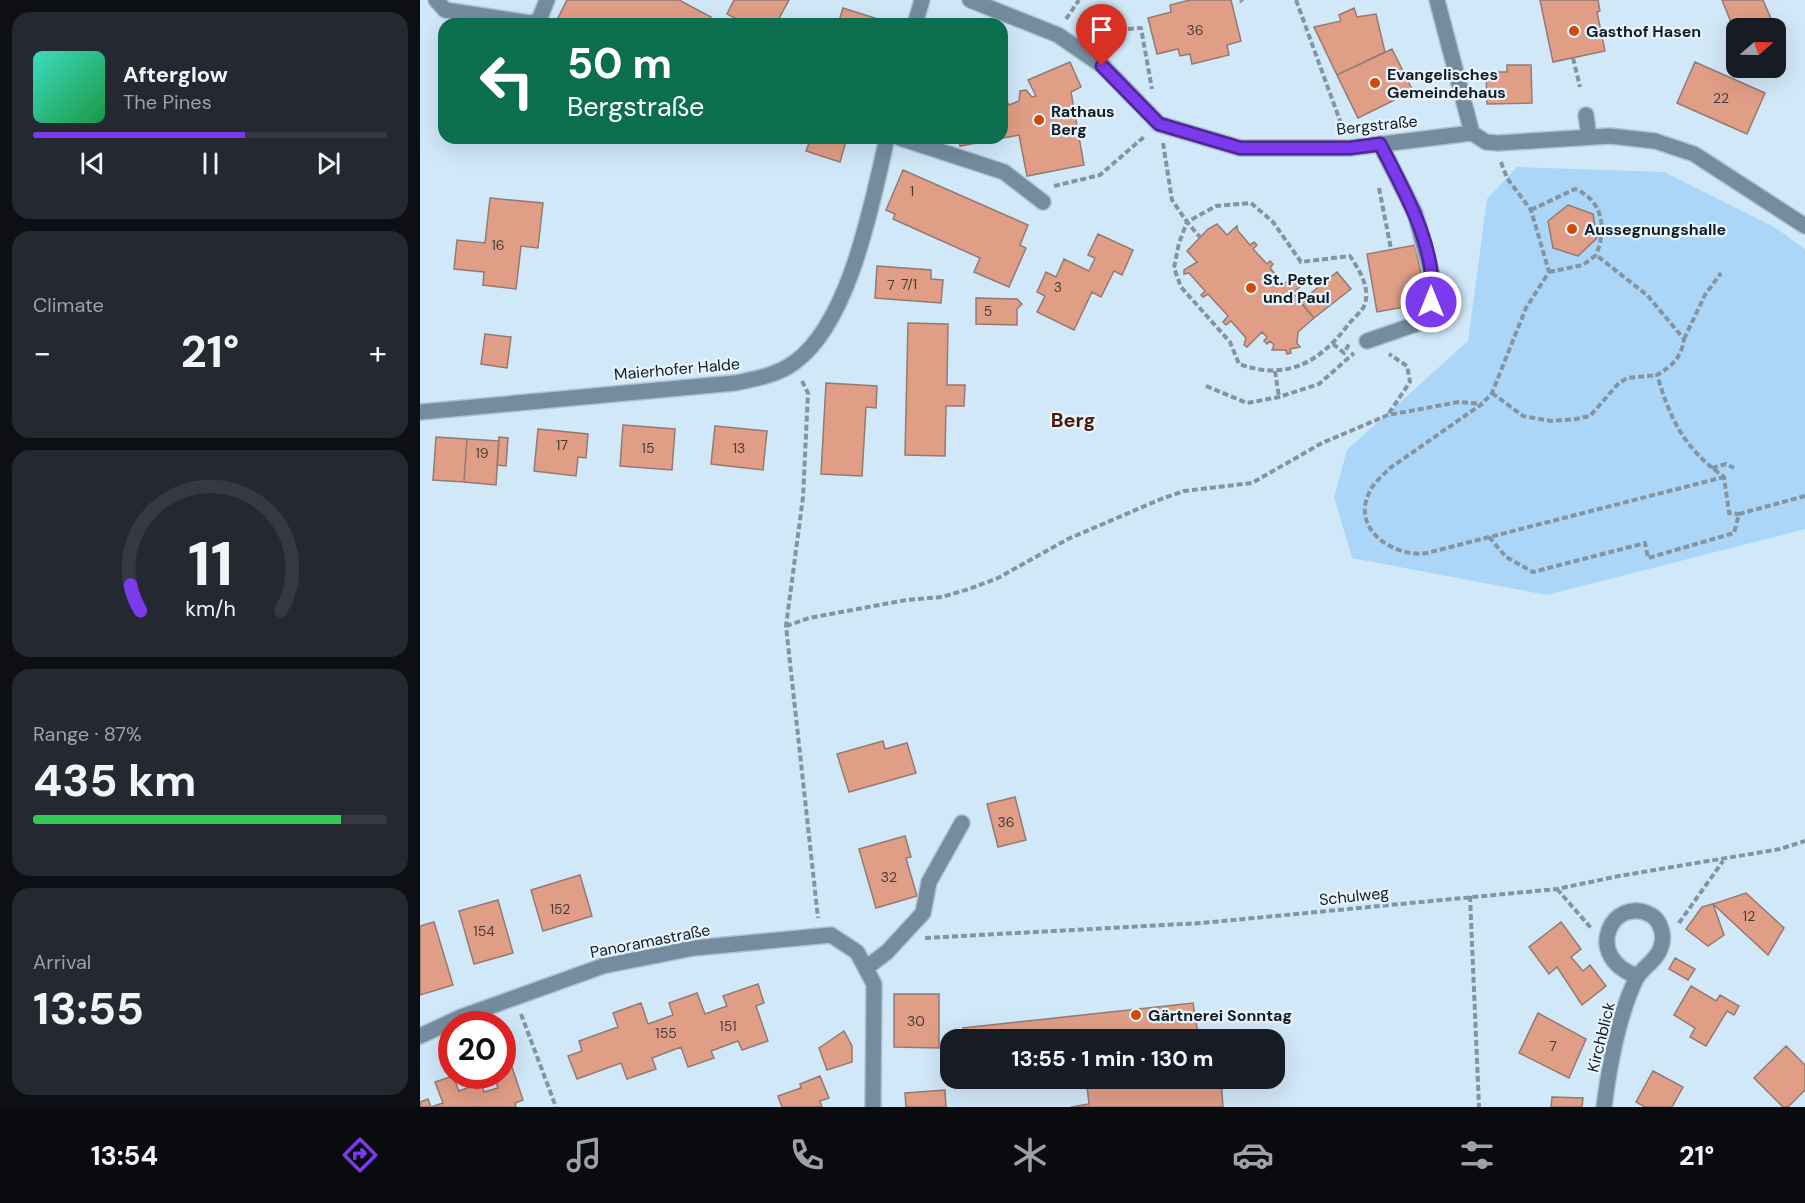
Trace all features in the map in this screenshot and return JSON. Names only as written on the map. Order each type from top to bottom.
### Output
[{"type":"street","points":[[436,0],[445,10],[497,18]]},
{"type":"street","points":[[540,18],[547,0]]},
{"type":"street","points":[[917,18],[922,0]]},
{"type":"street","name":"Bergstraße","points":[[970,0],[1058,35],[1102,66],[1159,124],[1240,148],[1350,148],[1472,133],[1486,142],[1498,143],[1610,136],[1655,141],[1694,154],[1805,226]]},
{"type":"street","points":[[1437,0],[1472,133]]},
{"type":"street","points":[[1586,115],[1589,137]]},
{"type":"street","name":"Maierhofer Halde","points":[[420,412],[735,383],[754,380],[793,364],[824,333],[843,296],[885,144]]},
{"type":"street","points":[[918,144],[1004,172],[1043,202]]},
{"type":"street","points":[[1367,341],[1428,320],[1434,283],[1415,213],[1380,144]]},
{"type":"street","points":[[873,1107],[874,984],[866,968],[900,938],[923,913],[929,882],[962,823]]},
{"type":"street","points":[[1637,976],[1625,972],[1613,962],[1605,945],[1608,927],[1622,915],[1641,910],[1653,916],[1662,929]]},
{"type":"street","name":"Kirchblick","points":[[1604,1107],[1623,1017],[1637,976],[1652,964],[1662,946],[1662,929]]},
{"type":"street","name":"Panoramastraße","points":[[420,1036],[515,997],[603,966],[694,948],[831,935],[857,952],[866,968]]},
{"type":"path","points":[[1296,0],[1350,148]]},
{"type":"path","points":[[1128,29],[1141,28],[1153,92]]},
{"type":"path","points":[[1573,58],[1580,87]]},
{"type":"path","points":[[1030,191],[1100,175],[1159,124]]},
{"type":"path","points":[[1159,124],[1172,200],[1200,237]]},
{"type":"path","points":[[1498,143],[1501,166],[1531,210],[1549,272]]},
{"type":"path","points":[[1378,184],[1391,249]]},
{"type":"path","points":[[1531,210],[1575,189],[1587,194],[1595,201],[1602,224],[1603,240],[1596,255],[1584,266],[1549,272],[1526,308],[1492,393],[1482,404],[1390,468],[1369,491],[1366,515],[1369,528],[1378,538],[1398,552],[1412,556],[1724,477]]},
{"type":"path","points":[[1251,203],[1273,222],[1301,262],[1350,256],[1365,280],[1365,304],[1333,344],[1302,365],[1260,372],[1239,364],[1230,342],[1181,287],[1174,268],[1179,243],[1187,222],[1216,206],[1251,203]]},
{"type":"path","points":[[1596,255],[1647,295],[1684,339]]},
{"type":"path","points":[[1492,393],[1523,416],[1551,421],[1590,416],[1618,384],[1627,378],[1657,375],[1677,360],[1681,354],[1684,339],[1705,295],[1721,273]]},
{"type":"path","points":[[1206,386],[1247,403],[1279,397],[1319,384],[1367,341],[1407,366],[1410,382],[1388,415]]},
{"type":"path","points":[[1333,344],[1344,352],[1350,343]]},
{"type":"path","points":[[793,364],[808,393],[803,497],[786,626],[820,936]]},
{"type":"path","points":[[1275,371],[1279,397]]},
{"type":"path","points":[[1657,375],[1678,433],[1724,477],[1730,513],[1739,514],[1805,496]]},
{"type":"path","points":[[786,626],[809,618],[906,600],[942,597],[969,589],[998,578],[1068,539],[1161,499],[1185,491],[1252,483],[1322,443],[1388,415],[1459,402],[1482,404]]},
{"type":"path","points":[[1712,468],[1726,464],[1734,468]]},
{"type":"path","points":[[1489,537],[1506,557],[1521,567],[1542,571],[1645,543],[1648,558],[1734,533],[1739,514]]},
{"type":"path","name":"Schulweg","points":[[900,938],[1202,923],[1557,889],[1619,876],[1780,849],[1805,841]]},
{"type":"path","points":[[1662,929],[1682,922],[1723,860]]},
{"type":"path","points":[[1557,889],[1605,945]]},
{"type":"path","points":[[1470,896],[1479,1107]]},
{"type":"path","points":[[515,997],[556,1107]]},
{"type":"shaded area","points":[[1517,167],[1664,172],[1776,228],[1805,249],[1805,529],[1547,595],[1352,558],[1334,497],[1347,450],[1468,341],[1487,199]]},
{"type":"building","points":[[567,0],[679,0],[711,17],[710,18],[558,18]]},
{"type":"building","points":[[734,0],[789,0],[779,18],[735,18],[727,14]]},
{"type":"building","points":[[1190,0],[1231,0],[1241,41],[1227,45],[1229,55],[1192,64],[1190,54],[1180,56],[1178,49],[1157,54],[1148,18],[1171,12],[1170,5]]},
{"type":"building","name":"Gasthof Hasen","points":[[1540,0],[1598,0],[1600,11],[1597,12],[1605,51],[1553,62]]},
{"type":"building","points":[[1722,0],[1763,0],[1771,18],[1729,18]]},
{"type":"building","points":[[843,8],[875,18],[840,18]]},
{"type":"building","points":[[1354,8],[1357,17],[1376,14],[1385,52],[1337,75],[1314,27],[1341,21],[1339,15]]},
{"type":"building","name":"Evangelisches Gemeindehaus","points":[[1392,49],[1413,91],[1358,118],[1337,75]]},
{"type":"building","name":"Rathaus Berg","points":[[1070,62],[1081,87],[1071,92],[1084,165],[1027,176],[1019,135],[1008,137],[1008,103],[1009,105],[1019,101],[1020,91],[1026,90],[1032,97],[1036,96],[1028,80]]},
{"type":"building","points":[[1695,62],[1726,76],[1726,78],[1731,78],[1765,93],[1747,134],[1677,103]]},
{"type":"building","points":[[1507,65],[1531,65],[1532,103],[1487,104],[1486,72],[1507,72]]},
{"type":"building","points":[[809,144],[845,144],[840,162],[806,151]]},
{"type":"building","points":[[903,170],[1028,225],[1020,245],[1026,248],[1009,287],[974,272],[980,258],[893,219],[895,214],[886,210]]},
{"type":"building","points":[[490,198],[543,203],[538,248],[521,246],[516,289],[483,285],[484,272],[454,269],[457,240],[485,243]]},
{"type":"building","name":"Aussegnungshalle","points":[[1568,205],[1593,214],[1597,238],[1578,256],[1553,248],[1548,221]]},
{"type":"building","name":"St. Peter und Paul","points":[[1217,224],[1227,235],[1237,226],[1238,231],[1250,245],[1254,242],[1257,245],[1253,249],[1267,264],[1270,261],[1273,264],[1270,268],[1284,284],[1293,277],[1301,286],[1293,293],[1314,318],[1298,332],[1297,343],[1300,347],[1290,349],[1291,353],[1287,354],[1286,350],[1272,350],[1274,345],[1270,341],[1267,344],[1264,341],[1267,337],[1262,332],[1247,347],[1244,345],[1246,338],[1231,321],[1226,325],[1223,322],[1228,316],[1208,294],[1203,297],[1201,295],[1205,291],[1189,273],[1184,274],[1184,270],[1197,262],[1187,251],[1208,229]]},
{"type":"building","points":[[1098,234],[1133,250],[1122,275],[1114,271],[1101,297],[1092,292],[1074,330],[1037,312],[1045,296],[1037,292],[1046,272],[1056,277],[1064,259],[1089,271],[1095,258],[1088,255]]},
{"type":"building","points":[[1415,245],[1427,303],[1377,312],[1367,254]]},
{"type":"building","points":[[877,266],[931,270],[931,279],[943,280],[941,303],[875,298]]},
{"type":"building","points":[[1337,272],[1351,289],[1314,318],[1300,302]]},
{"type":"building","points":[[976,298],[1017,299],[1022,304],[1017,309],[1017,325],[976,324]]},
{"type":"building","points":[[908,323],[948,324],[947,385],[965,385],[964,406],[946,406],[945,456],[905,455]]},
{"type":"building","points":[[485,334],[511,337],[507,368],[481,364]]},
{"type":"building","points":[[826,383],[877,386],[876,408],[866,407],[862,476],[821,474]]},
{"type":"building","points":[[623,425],[675,429],[672,470],[620,466]]},
{"type":"building","points":[[715,426],[767,431],[763,470],[711,464]]},
{"type":"building","points":[[538,429],[588,434],[586,458],[578,457],[576,476],[534,471]]},
{"type":"building","points":[[436,437],[467,439],[464,482],[433,480]]},
{"type":"building","points":[[499,437],[508,438],[506,466],[497,465]]},
{"type":"building","points":[[467,439],[499,441],[496,485],[464,482]]},
{"type":"building","points":[[883,741],[885,749],[907,743],[916,773],[849,792],[837,754]]},
{"type":"building","points":[[1015,797],[1026,840],[998,847],[987,804]]},
{"type":"building","points":[[905,836],[911,857],[906,858],[917,896],[876,908],[859,849]]},
{"type":"building","points":[[580,875],[592,916],[543,931],[531,890]]},
{"type":"building","points":[[1746,893],[1784,928],[1768,955],[1713,904]]},
{"type":"building","points":[[498,900],[513,953],[474,964],[459,911]]},
{"type":"building","points":[[1713,904],[1724,935],[1708,946],[1686,929],[1702,907]]},
{"type":"building","points":[[434,922],[453,985],[420,995],[420,926]]},
{"type":"building","points":[[1561,922],[1581,949],[1571,957],[1583,971],[1590,965],[1606,986],[1582,1005],[1557,967],[1549,974],[1529,947]]},
{"type":"building","points":[[1675,958],[1695,969],[1688,980],[1669,969]]},
{"type":"building","points":[[758,984],[764,1003],[756,1006],[768,1041],[742,1050],[738,1041],[711,1051],[714,1058],[688,1067],[681,1047],[652,1058],[656,1069],[627,1079],[621,1063],[577,1079],[568,1056],[582,1051],[579,1041],[618,1027],[613,1013],[641,1003],[648,1024],[673,1015],[669,1003],[697,993],[705,1014],[727,1006],[723,996]]},
{"type":"building","points":[[1691,986],[1716,1001],[1720,995],[1739,1006],[1734,1015],[1727,1011],[1706,1046],[1690,1037],[1695,1028],[1674,1015]]},
{"type":"building","points":[[894,994],[939,994],[939,1048],[894,1047]]},
{"type":"building","points":[[1193,1003],[1197,1029],[963,1029]]},
{"type":"building","points":[[1538,1013],[1586,1039],[1569,1078],[1519,1053]]},
{"type":"building","points":[[844,1031],[852,1046],[852,1062],[827,1070],[819,1048]]},
{"type":"building","points":[[1786,1046],[1805,1065],[1805,1090],[1788,1107],[1783,1107],[1754,1078]]},
{"type":"building","points":[[1653,1071],[1683,1087],[1672,1107],[1645,1107],[1636,1102]]},
{"type":"building","points":[[820,1076],[829,1098],[820,1101],[822,1107],[782,1107],[778,1096],[801,1088],[800,1084]]},
{"type":"building","points":[[516,1079],[523,1100],[515,1103],[516,1107],[431,1107],[443,1103],[435,1082],[438,1081],[438,1089],[458,1089],[459,1091],[483,1089],[484,1092],[494,1089],[516,1089]]},
{"type":"building","points":[[1087,1089],[1222,1089],[1223,1107],[1071,1107],[1089,1104]]},
{"type":"building","points":[[945,1090],[946,1107],[906,1107],[905,1093]]},
{"type":"building","points":[[1552,1097],[1583,1098],[1582,1107],[1551,1107]]},
{"type":"building","points":[[428,1099],[431,1107],[420,1107],[420,1102]]},
{"type":"place","name":"Gasthof Hasen","points":[[1574,31]]},
{"type":"place","name":"Evangelisches Gemeindehaus","points":[[1375,83]]},
{"type":"place","name":"Rathaus Berg","points":[[1039,120]]},
{"type":"place","name":"Aussegnungshalle","points":[[1572,229]]},
{"type":"place","name":"St. Peter und Paul","points":[[1251,288]]},
{"type":"place","name":"Gärtnerei Sonntag","points":[[1136,1015]]},
{"type":"district","name":"Berg","points":[[1073,420]]},
{"type":"route","points":[[1102,66],[1159,124],[1240,148],[1350,148],[1380,144],[1415,213],[1434,283],[1431,302]]}]
